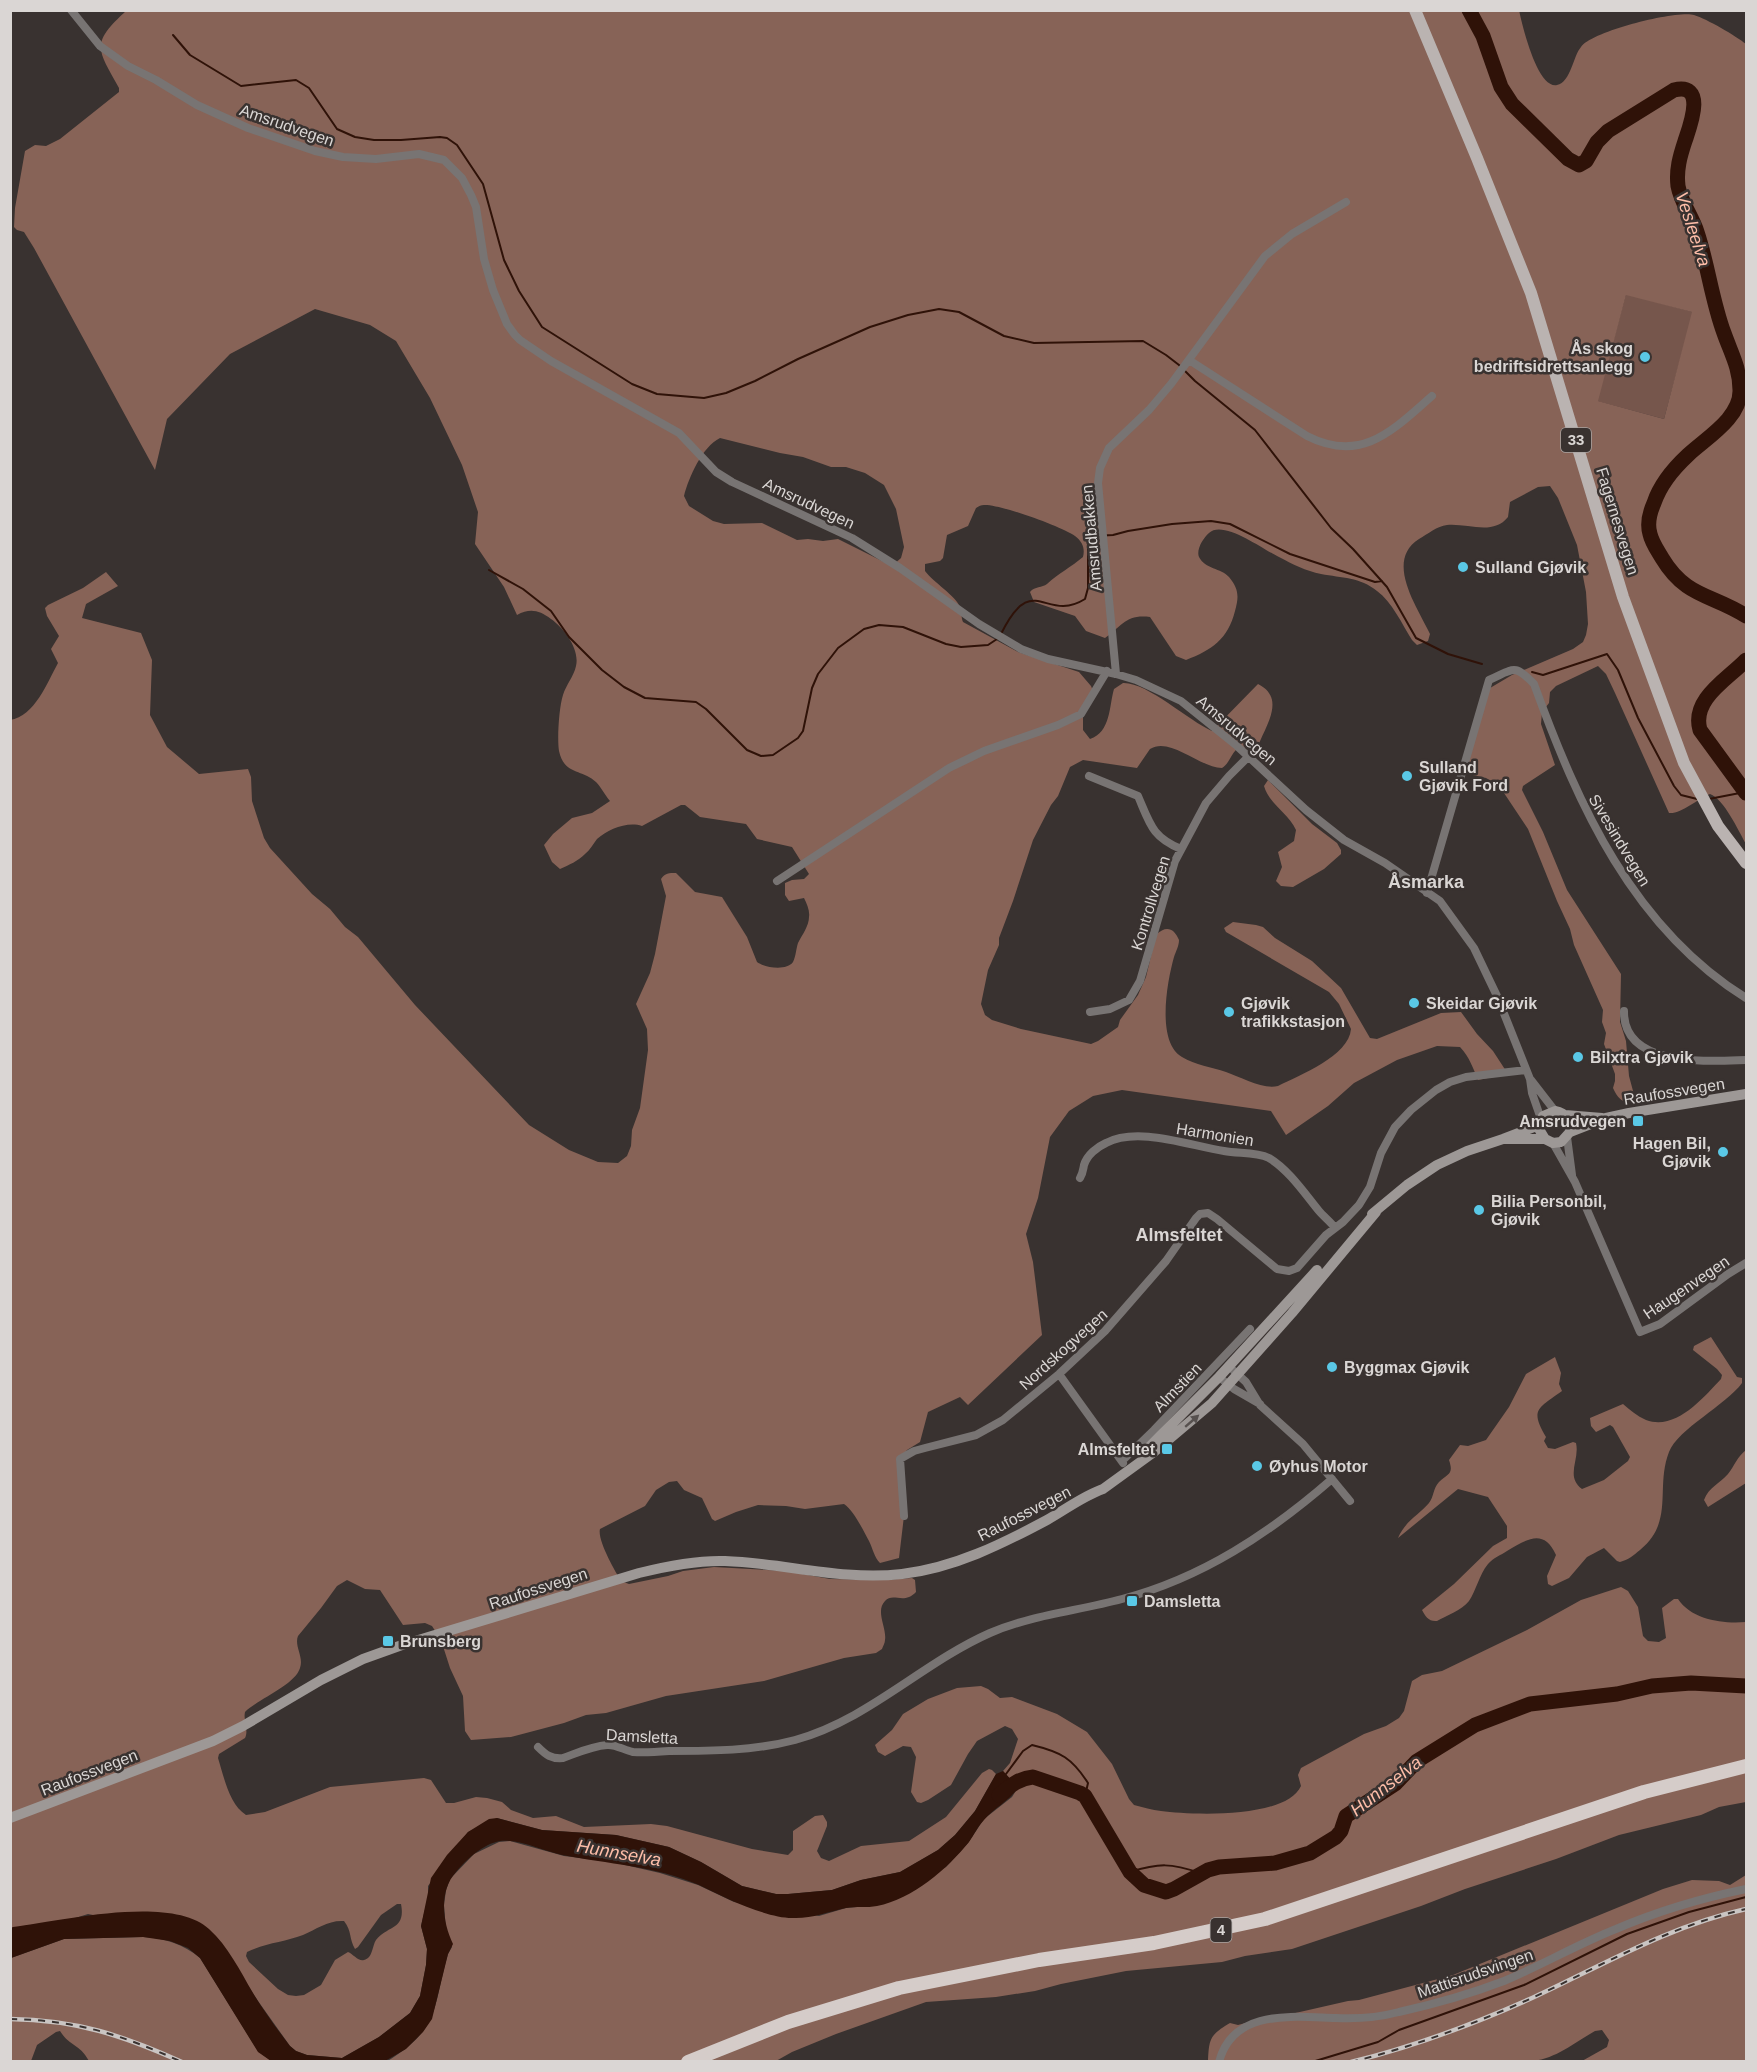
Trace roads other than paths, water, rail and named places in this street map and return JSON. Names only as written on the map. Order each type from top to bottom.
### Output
[{"type":"highway","name":"4","points":[[688,2061],[788,2022],[900,1988],[1039,1960],[1154,1943],[1266,1919],[1644,1792],[1746,1766]]},
{"type":"highway","name":"4","points":[[708,2061],[818,2021],[917,1992],[1015,1972],[1218,1939],[1265,1928],[1633,1803],[1746,1775]]},
{"type":"main road","name":"Fagernesvegen","points":[[1415,10],[1478,158],[1531,293],[1623,597],[1684,763],[1718,826],[1746,863]]},
{"type":"main road","name":"Raufossvegen","points":[[1503,1139],[1561,1142],[1569,1134],[1606,1118],[1746,1094]]},
{"type":"main road","name":"Raufossvegen","points":[[10,1818],[213,1741],[363,1659],[593,1586],[661,1568],[711,1561],[753,1563],[855,1575],[887,1575],[915,1572],[944,1565],[991,1548],[1103,1489],[1125,1466],[1154,1443],[1219,1377],[1365,1219],[1407,1185],[1437,1165],[1540,1122],[1547,1113],[1606,1118]]},
{"type":"main road","points":[[1560,1113],[1570,1122],[1569,1134]]},
{"type":"main road","points":[[1540,1122],[1540,1133],[1549,1141]]},
{"type":"main road","name":"Raufossvegen","points":[[1125,1466],[1196,1418],[1229,1385],[1376,1212]]},
{"type":"street","name":"Amsrudvegen","points":[[71,10],[100,46],[128,66],[197,105],[248,128],[343,158],[376,159],[419,154],[444,160],[462,178],[471,195],[476,207],[484,259],[493,290],[507,324],[520,340],[551,361],[679,433],[716,472],[732,482],[852,538],[1011,643],[1048,659],[1107,671],[1136,680],[1181,701],[1249,756],[1306,810],[1344,840],[1385,863],[1440,902],[1474,948],[1497,996],[1530,1079],[1540,1122]]},
{"type":"street","name":"Amsrudbakken","points":[[1116,674],[1098,483],[1100,468],[1109,448],[1149,410],[1189,360],[1265,256],[1292,234],[1346,202]]},
{"type":"street","points":[[1189,360],[1307,436],[1338,446],[1359,446],[1380,439],[1394,430],[1432,396]]},
{"type":"street","name":"Sivesindvegen","points":[[1427,893],[1489,680],[1513,669],[1521,670],[1534,684],[1580,799],[1606,847],[1641,901],[1675,942],[1724,984],[1746,998]]},
{"type":"street","points":[[777,881],[949,768],[984,751],[1058,725],[1081,714],[1107,671]]},
{"type":"street","name":"Kontrollvegen","points":[[1090,1012],[1110,1009],[1129,1000],[1140,981],[1175,861],[1206,803],[1249,756]]},
{"type":"street","points":[[1089,776],[1138,796],[1154,832],[1170,845],[1181,849]]},
{"type":"street","points":[[1624,1011],[1625,1025],[1631,1035],[1655,1054],[1712,1062],[1746,1060]]},
{"type":"street","points":[[1335,1228],[1365,1197],[1389,1136],[1411,1110],[1450,1082],[1466,1077],[1526,1070]]},
{"type":"street","name":"Amsrudvegen","points":[[1530,1079],[1560,1113]]},
{"type":"street","points":[[1569,1134],[1572,1176]]},
{"type":"street","name":"Harmonien","points":[[1080,1178],[1092,1152],[1107,1142],[1125,1137],[1162,1139],[1224,1151],[1257,1154],[1269,1158],[1290,1176],[1335,1228]]},
{"type":"street","points":[[1549,1141],[1572,1176]]},
{"type":"street","name":"Haugenvegen","points":[[1572,1176],[1640,1332],[1660,1324],[1746,1263]]},
{"type":"street","name":"Nordskogvegen","points":[[904,1516],[900,1459],[914,1451],[964,1439],[989,1429],[1003,1420],[1059,1374],[1117,1319],[1166,1261],[1200,1215],[1210,1214],[1277,1269],[1292,1271],[1302,1264],[1326,1235],[1335,1228]]},
{"type":"street","name":"Almstien","points":[[1125,1466],[1154,1430],[1250,1329]]},
{"type":"street","points":[[1229,1366],[1246,1383],[1260,1405]]},
{"type":"street","points":[[1059,1374],[1125,1466]]},
{"type":"street","points":[[1219,1377],[1260,1405],[1303,1444],[1350,1501]]},
{"type":"street","name":"Damsletta","points":[[538,1747],[546,1755],[556,1759],[609,1744],[633,1752],[716,1751],[761,1747],[796,1739],[839,1723],[960,1648],[991,1632],[1123,1599],[1193,1574],[1255,1539],[1332,1479]]},
{"type":"street","name":"Mattisrudsvingen","points":[[1220,2059],[1230,2040],[1241,2030],[1264,2019],[1295,2016],[1338,2018],[1391,2014],[1438,2003],[1503,1981],[1614,1929],[1664,1911],[1746,1889]]},
{"type":"water","points":[[1003,1771],[1017,1789],[982,1822],[960,1852],[928,1882],[903,1897],[873,1907],[846,1908],[806,1917],[770,1915],[683,1879],[649,1870],[562,1855],[524,1843],[500,1841],[488,1845],[460,1867],[447,1888],[444,1906],[446,1926],[453,1944],[448,1954],[432,2019],[406,2049],[385,2061],[271,2061],[258,2052],[200,1958],[188,1948],[170,1941],[143,1937],[64,1939],[11,1958],[11,1928],[13,1927],[86,1916],[143,1911],[169,1913],[192,1919],[209,1929],[222,1943],[290,2046],[307,2055],[342,2058],[379,2037],[410,2013],[420,1996],[426,1965],[427,1949],[421,1926],[431,1878],[447,1855],[468,1832],[489,1819],[497,1818],[542,1830],[616,1835],[669,1847],[701,1862],[742,1886],[776,1894],[832,1890],[861,1880],[900,1872],[938,1850],[955,1835],[975,1811],[996,1774]]},
{"type":"waterway","name":"Vesleelva","points":[[1469,10],[1483,36],[1501,87],[1512,104],[1568,159],[1579,165],[1586,161],[1597,142],[1608,131],[1674,90],[1684,89],[1690,92],[1694,107],[1679,163],[1678,186],[1701,245],[1720,321],[1737,368],[1740,390],[1739,400],[1729,418],[1695,448],[1664,483],[1651,510],[1649,530],[1652,541],[1662,558],[1680,581],[1700,594],[1746,616]]},
{"type":"waterway","points":[[173,35],[190,55],[241,86],[296,80],[309,88],[337,129],[355,137],[374,140],[440,137],[447,138],[457,145],[483,184],[504,260],[519,291],[542,327],[632,384],[657,394],[704,398],[726,393],[870,327],[908,315],[939,309],[959,312],[1004,336],[1034,343],[1143,341],[1179,365],[1255,430],[1331,528],[1387,587],[1416,638],[1448,654],[1482,664]]},
{"type":"waterway","points":[[1001,634],[1012,615],[1022,605],[1031,601],[1060,606],[1071,605],[1085,599],[1088,588],[1088,540],[1094,536],[1113,535],[1172,524],[1211,521],[1230,524],[1290,554],[1375,582],[1382,581]]},
{"type":"waterway","points":[[489,570],[523,589],[551,611],[569,637],[602,670],[624,687],[645,698],[696,702],[747,750],[761,756],[773,755],[798,738],[803,731],[812,688],[818,674],[838,648],[864,629],[879,625],[903,627],[946,644],[961,647],[988,645],[997,639]]},
{"type":"waterway","points":[[1532,672],[1543,675],[1607,654],[1618,670],[1638,718],[1674,786],[1681,795],[1697,799]]},
{"type":"waterway","name":"Vesleelva","points":[[1746,660],[1713,690],[1701,709],[1699,719],[1700,730],[1746,793]]},
{"type":"waterway","points":[[1709,799],[1745,792]]},
{"type":"waterway","name":"Hunnselva","points":[[999,1795],[1019,1781],[1033,1777],[1080,1793],[1085,1796],[1130,1872],[1144,1885],[1166,1892],[1208,1870],[1219,1867],[1275,1863],[1310,1853],[1336,1837],[1341,1831],[1346,1816],[1395,1784],[1417,1761],[1475,1725],[1530,1704],[1617,1694],[1652,1686],[1691,1683],[1746,1686]]},
{"type":"waterway","name":"Hunnselva","points":[[1006,1774],[1023,1751],[1032,1745],[1065,1757],[1071,1762],[1088,1783],[1085,1796]]},
{"type":"waterway","points":[[1130,1872],[1165,1865],[1200,1873]]},
{"type":"waterway","points":[[1312,2062],[1378,2042],[1399,2030],[1524,1985],[1627,1934],[1689,1912],[1746,1897]]},
{"type":"railway","points":[[1351,2062],[1466,2026],[1532,1998],[1663,1936],[1690,1925],[1746,1909]]},
{"type":"railway","points":[[10,2019],[57,2022],[99,2031],[139,2044],[182,2062]]},
{"type":"place","name":"Ås skog bedriftsidrettsanlegg","points":[[1645,357]]},
{"type":"place","name":"Sulland Gjøvik","points":[[1463,567]]},
{"type":"place","name":"Sulland Gjøvik Ford","points":[[1407,776]]},
{"type":"place","name":"Skeidar Gjøvik","points":[[1414,1003]]},
{"type":"place","name":"Gjøvik trafikkstasjon","points":[[1229,1012]]},
{"type":"place","name":"Bilxtra Gjøvik","points":[[1578,1057]]},
{"type":"place","name":"Amsrudvegen","points":[[1638,1121]]},
{"type":"place","name":"Hagen Bil, Gjøvik","points":[[1723,1152]]},
{"type":"place","name":"Bilia Personbil, Gjøvik","points":[[1479,1210]]},
{"type":"place","name":"Byggmax Gjøvik","points":[[1332,1367]]},
{"type":"place","name":"Almsfeltet","points":[[1167,1449]]},
{"type":"place","name":"Øyhus Motor","points":[[1257,1466]]},
{"type":"place","name":"Damsletta","points":[[1132,1601]]},
{"type":"place","name":"Brunsberg","points":[[388,1641]]},
{"type":"district","name":"Åsmarka","points":[[1426,882]]},
{"type":"district","name":"Almsfeltet","points":[[1179,1235]]}]
